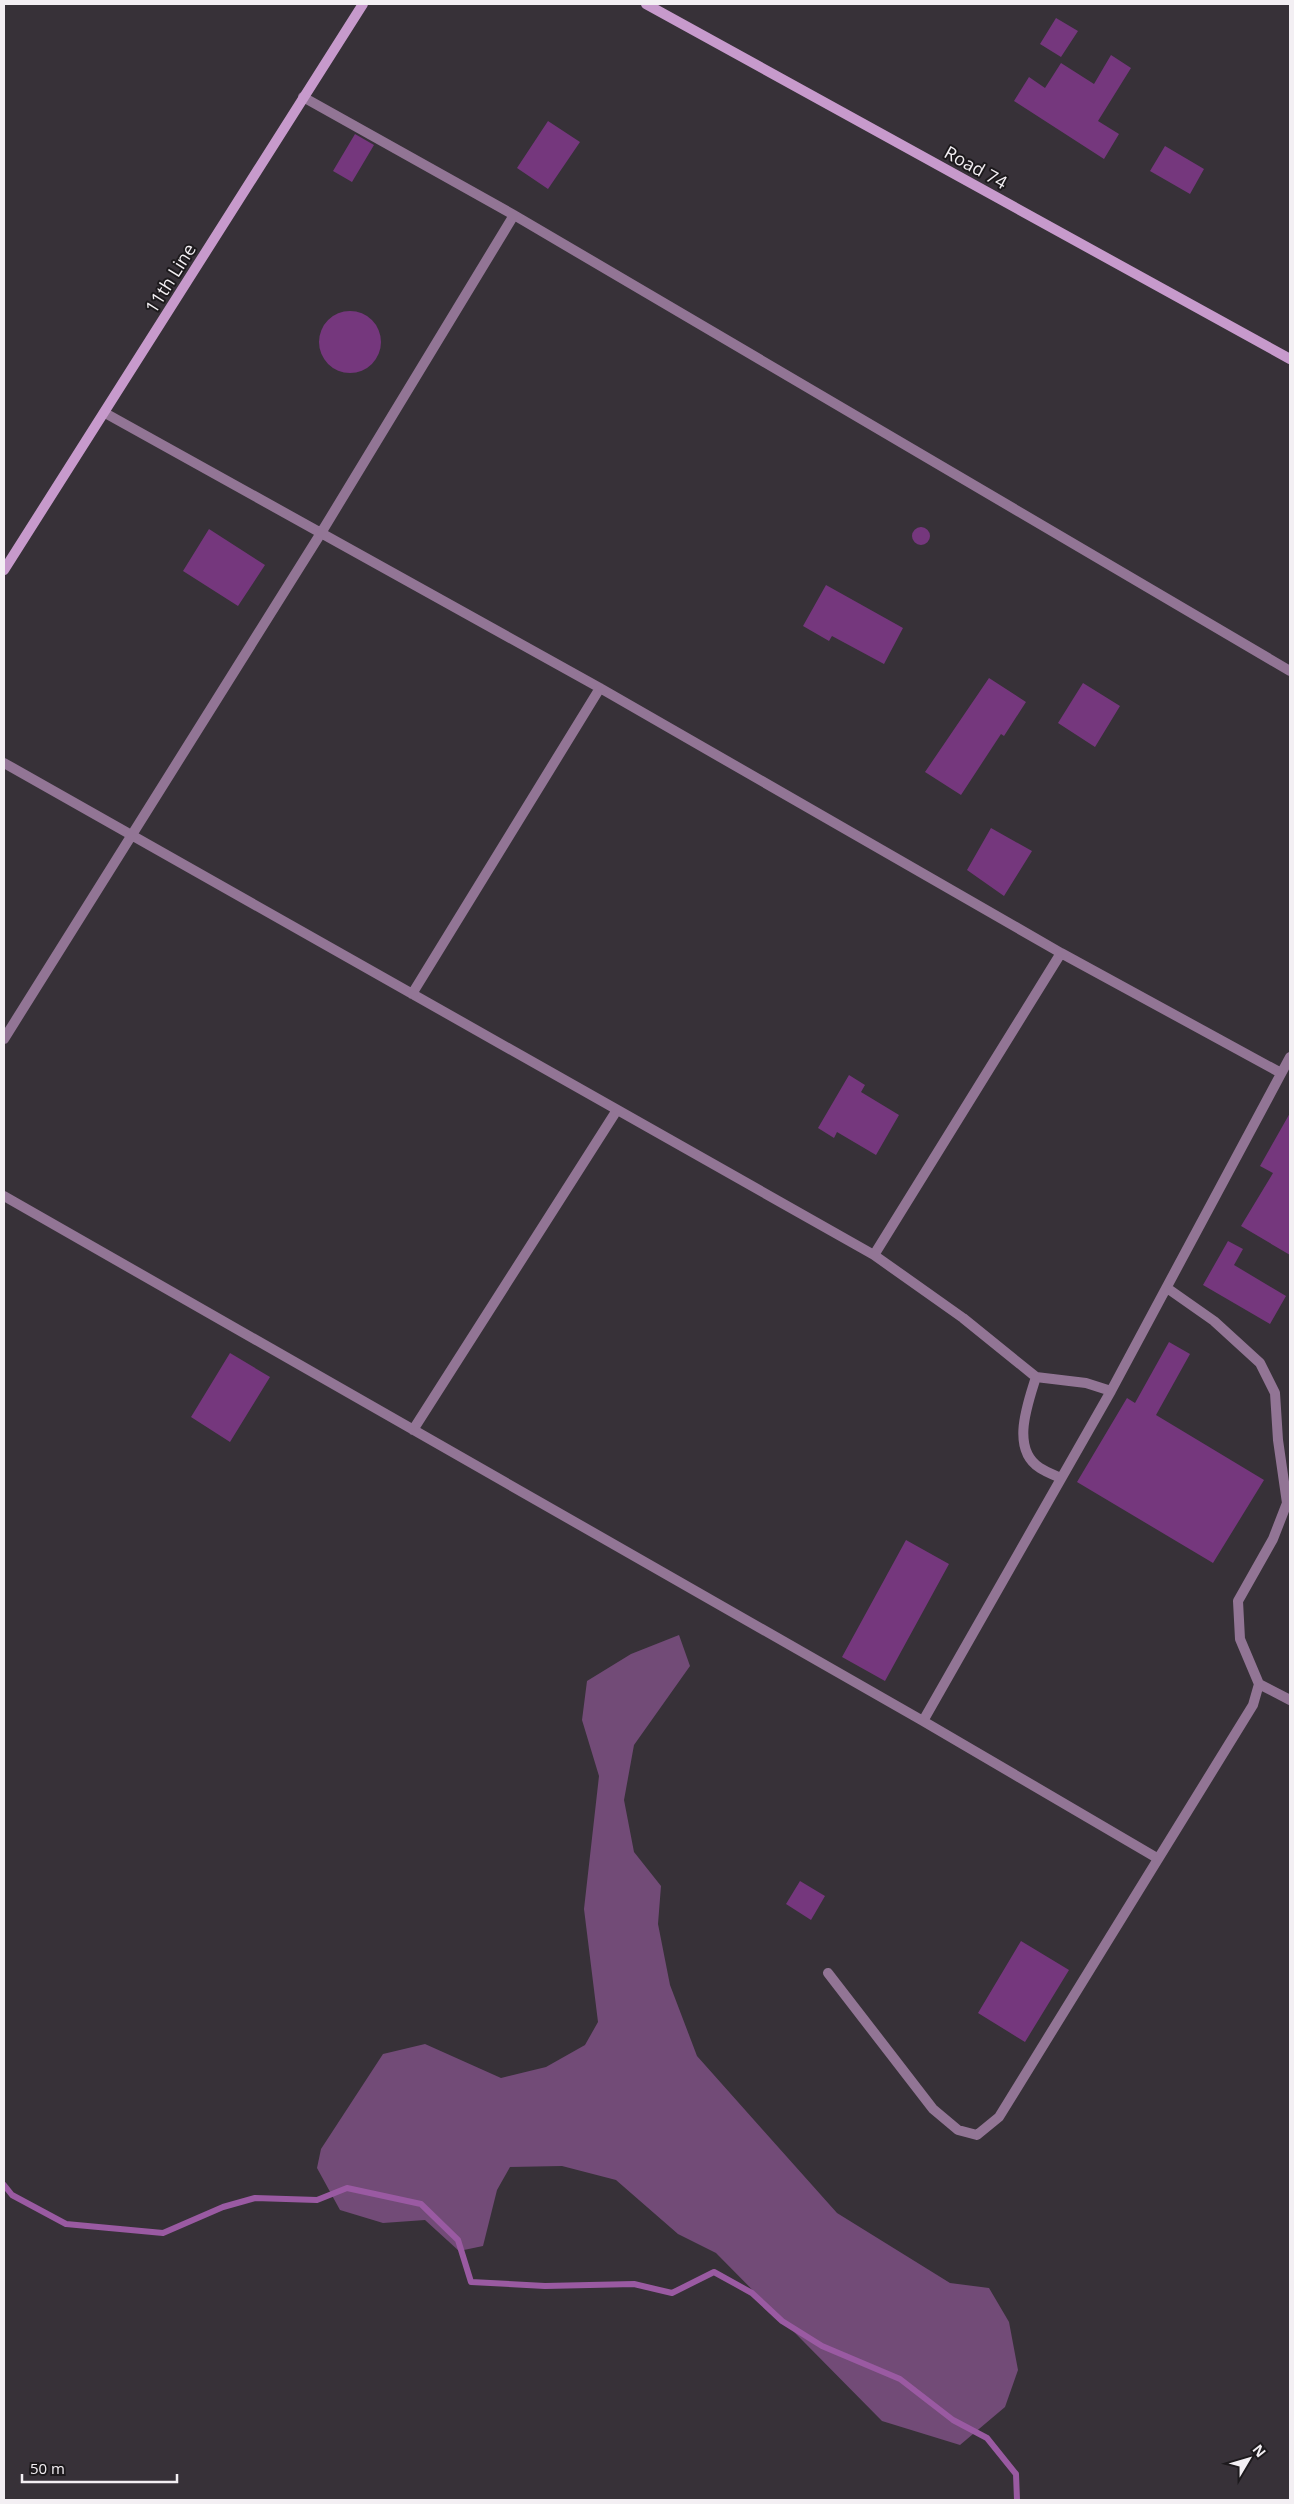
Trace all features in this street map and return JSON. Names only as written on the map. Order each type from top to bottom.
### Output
[{"type":"main road","name":"11th Line","points":[[4,570],[363,4]]},
{"type":"main road","name":"Road 74","points":[[646,4],[1290,359]]},
{"type":"lane","points":[[303,97],[514,215],[1290,671]]},
{"type":"lane","points":[[4,1039],[321,533],[514,215]]},
{"type":"lane","points":[[104,413],[600,688],[1061,954],[1281,1073]]},
{"type":"lane","points":[[412,994],[600,688]]},
{"type":"lane","points":[[4,763],[874,1255],[963,1318],[1036,1377],[1086,1383],[1111,1391]]},
{"type":"lane","points":[[874,1255],[1061,954]]},
{"type":"lane","points":[[923,1721],[1111,1391],[1290,1057]]},
{"type":"lane","points":[[413,1430],[617,1110]]},
{"type":"lane","points":[[4,1196],[923,1721],[1157,1858]]},
{"type":"lane","points":[[828,1973],[933,2110],[958,2130],[977,2135],[999,2117],[1253,1705],[1259,1684],[1240,1639],[1238,1601],[1273,1539],[1286,1504],[1278,1440],[1275,1393],[1260,1363],[1214,1321],[1167,1288]]},
{"type":"lane","points":[[1036,1377],[1025,1418],[1025,1450],[1038,1468],[1061,1478]]},
{"type":"lane","points":[[1259,1684],[1290,1700]]},
{"type":"shaded area","points":[[679,1635],[690,1666],[634,1745],[624,1800],[634,1852],[661,1886],[658,1924],[670,1985],[697,2056],[837,2213],[950,2283],[989,2288],[1009,2322],[1018,2370],[1005,2407],[960,2445],[882,2421],[716,2253],[678,2234],[616,2180],[562,2166],[510,2167],[497,2190],[483,2246],[459,2251],[425,2220],[383,2223],[340,2210],[317,2168],[321,2149],[383,2054],[425,2044],[501,2078],[546,2067],[585,2045],[598,2022],[584,1909],[599,1776],[582,1720],[587,1681],[631,1654]]},
{"type":"building","points":[[1056,18],[1078,31],[1061,57],[1040,44]]},
{"type":"building","points":[[1111,55],[1131,68],[1098,121],[1119,134],[1104,159],[1014,101],[1029,77],[1045,88],[1061,63],[1094,84]]},
{"type":"building","points":[[548,121],[580,142],[548,189],[517,168]]},
{"type":"building","points":[[355,134],[374,145],[352,182],[333,171]]},
{"type":"building","points":[[1165,146],[1204,169],[1190,194],[1150,171]]},
{"type":"building","points":[[344,311],[356,311],[372,320],[379,330],[381,342],[379,354],[372,364],[356,373],[344,373],[333,368],[324,359],[319,348],[319,336],[324,325],[333,316]]},
{"type":"building","points":[[921,527],[927,530],[930,536],[927,542],[921,545],[915,542],[912,536],[915,530]]},
{"type":"building","points":[[209,529],[265,565],[238,606],[183,571]]},
{"type":"building","points":[[826,585],[903,628],[884,664],[832,636],[829,641],[803,626]]},
{"type":"building","points":[[989,678],[1026,702],[1004,736],[1001,734],[961,795],[925,772]]},
{"type":"building","points":[[1083,683],[1120,706],[1095,747],[1058,723]]},
{"type":"building","points":[[991,828],[1032,851],[1004,896],[967,870]]},
{"type":"building","points":[[849,1075],[865,1085],[861,1092],[899,1115],[876,1155],[837,1132],[834,1138],[818,1128]]},
{"type":"building","points":[[1290,1113],[1290,1255],[1241,1226],[1273,1173],[1260,1166]]},
{"type":"building","points":[[1228,1241],[1243,1249],[1234,1265],[1286,1296],[1270,1324],[1203,1285]]},
{"type":"building","points":[[1169,1342],[1190,1354],[1156,1415],[1264,1480],[1213,1563],[1077,1482],[1127,1398],[1135,1403]]},
{"type":"building","points":[[230,1353],[270,1377],[230,1442],[191,1417]]},
{"type":"building","points":[[906,1540],[949,1564],[885,1681],[842,1657]]},
{"type":"building","points":[[800,1881],[825,1896],[811,1920],[786,1904]]},
{"type":"building","points":[[1021,1941],[1069,1970],[1025,2042],[978,2013]]},
{"type":"waterway","points":[[4,2185],[12,2195],[66,2224],[163,2233],[223,2207],[255,2198],[317,2200],[347,2188],[421,2204],[458,2240],[471,2282],[545,2286],[634,2284],[672,2293],[714,2272],[752,2293],[782,2321],[822,2346],[900,2379],[953,2420],[987,2438],[1016,2474],[1017,2500]]}]
